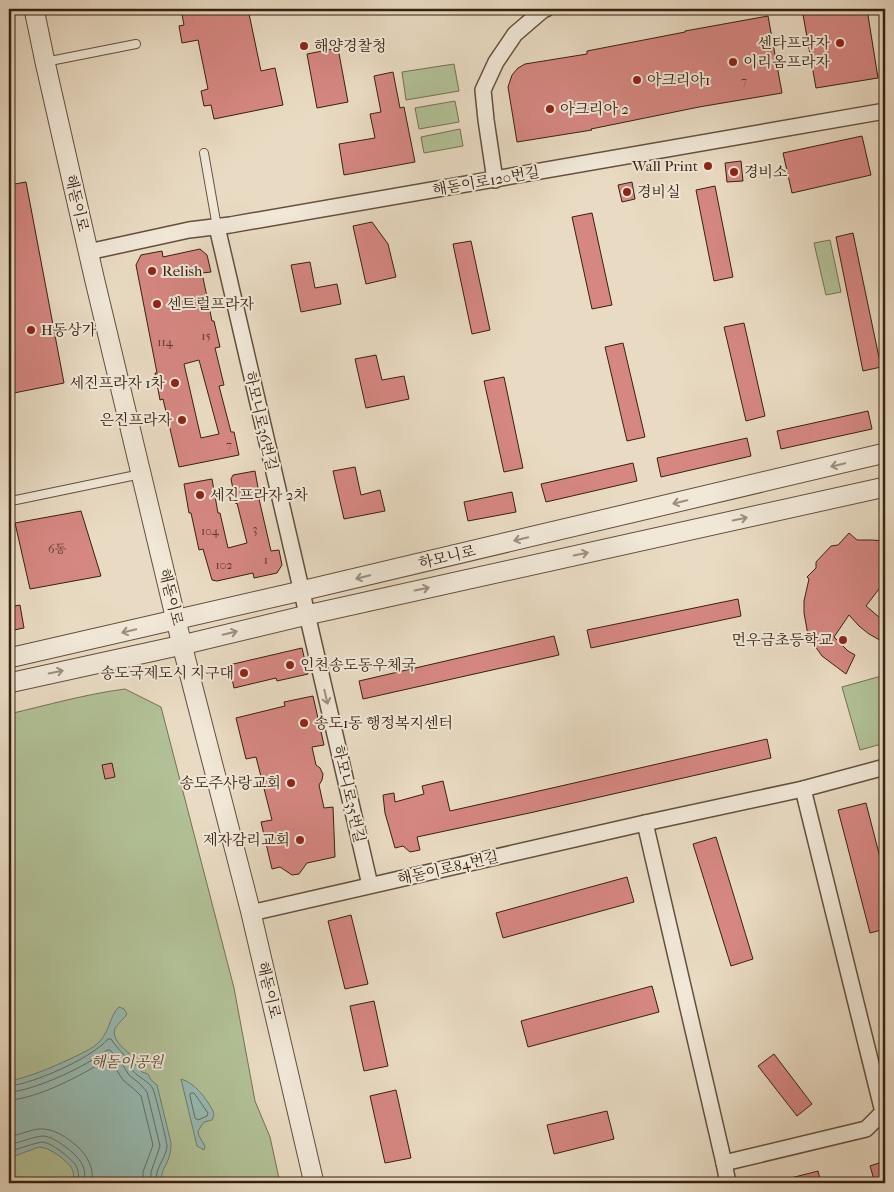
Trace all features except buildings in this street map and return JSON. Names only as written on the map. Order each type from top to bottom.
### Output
[{"type":"street","name":"해돋이로","points":[[34,9],[88,252],[182,645],[251,913],[313,1183]]},
{"type":"street","points":[[495,180],[483,90],[496,62],[515,34],[546,9]]},
{"type":"street","name":"해돋이로120번길","points":[[88,252],[189,230],[495,180],[885,112]]},
{"type":"street","name":"하모니로36번길","points":[[216,227],[306,615]]},
{"type":"street","name":"하모니로","points":[[9,658],[885,454]]},
{"type":"street","name":"하모니로","points":[[9,683],[182,645],[306,615],[885,487]]},
{"type":"street","name":"하모니로35번길","points":[[306,615],[370,885]]},
{"type":"street","name":"해돋이로84번길","points":[[251,913],[645,823],[803,790],[885,767]]},
{"type":"street","points":[[724,1162],[866,1129],[883,1112],[803,790]]},
{"type":"street","points":[[645,823],[728,1183]]},
{"type":"lane","points":[[45,62],[136,44]]},
{"type":"lane","points":[[204,153],[216,227]]},
{"type":"lane","points":[[16,500],[141,474]]},
{"type":"green space","points":[[454,64],[459,91],[406,100],[402,72]]},
{"type":"green space","points":[[455,101],[459,122],[419,129],[415,108]]},
{"type":"green space","points":[[460,129],[463,146],[424,153],[421,137]]},
{"type":"green space","points":[[830,240],[841,292],[826,295],[814,243]]},
{"type":"green space","points":[[885,675],[885,743],[860,750],[842,687]]},
{"type":"green space","name":"해돋이공원","points":[[125,689],[161,707],[234,988],[255,1101],[270,1137],[280,1183],[9,1183],[9,714]]},
{"type":"water","points":[[119,1007],[124,1009],[127,1014],[114,1031],[116,1039],[133,1056],[133,1061],[137,1067],[142,1072],[148,1074],[157,1085],[171,1143],[171,1150],[162,1174],[163,1183],[73,1183],[73,1171],[65,1160],[47,1149],[39,1147],[9,1158],[9,1081],[47,1069],[94,1046],[103,1037]]},
{"type":"water","points":[[181,1079],[191,1084],[200,1092],[213,1111],[212,1120],[204,1122],[198,1131],[205,1146],[204,1150],[197,1146]]},
{"type":"place","name":"센타프라자","points":[[840,43]]},
{"type":"place","name":"해양경찰청","points":[[304,46]]},
{"type":"place","name":"이리옴프라자","points":[[733,62]]},
{"type":"place","name":"아크리아1","points":[[637,80]]},
{"type":"place","name":"아크리아 2","points":[[550,109]]},
{"type":"place","name":"Wall Print","points":[[708,166]]},
{"type":"place","name":"경비소","points":[[734,172]]},
{"type":"place","name":"경비실","points":[[627,192]]},
{"type":"place","name":"Relish","points":[[152,271]]},
{"type":"place","name":"센트럴프라자","points":[[157,304]]},
{"type":"place","name":"H동상가","points":[[31,330]]},
{"type":"place","name":"세진프라자 1차","points":[[175,383]]},
{"type":"place","name":"은진프라자","points":[[182,420]]},
{"type":"place","name":"세진프라자 2차","points":[[200,495]]},
{"type":"place","name":"먼우금초등학교","points":[[843,640]]},
{"type":"place","name":"인천송도동우체국","points":[[290,665]]},
{"type":"place","name":"송도국제도시 지구대","points":[[244,673]]},
{"type":"place","name":"송도1동 행정복지센터","points":[[304,723]]},
{"type":"place","name":"송도주사랑교회","points":[[291,783]]},
{"type":"place","name":"제자감리교회","points":[[300,840]]}]
